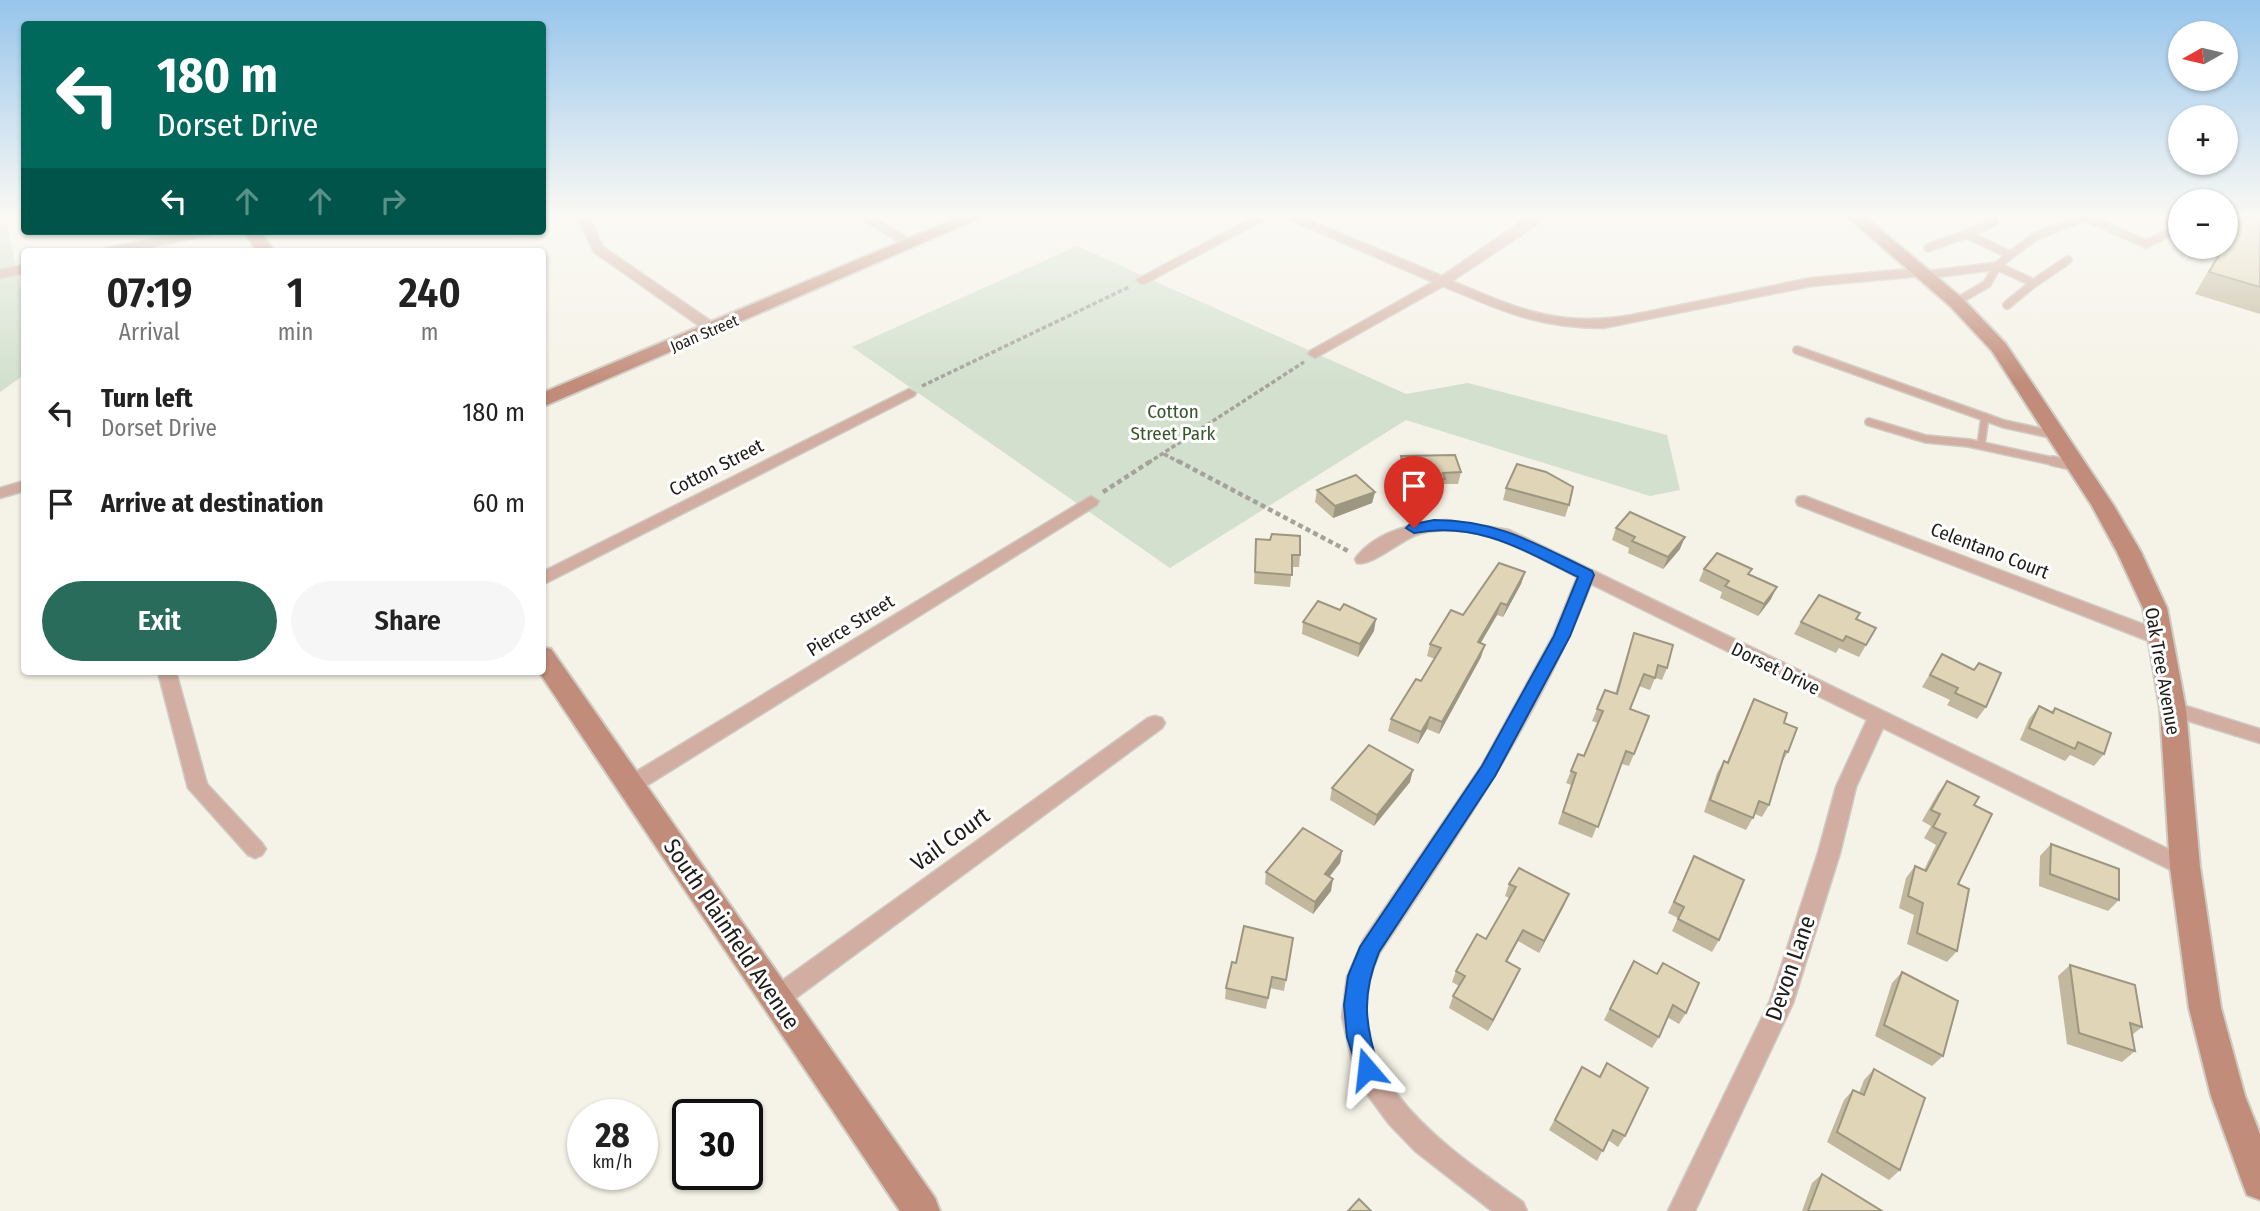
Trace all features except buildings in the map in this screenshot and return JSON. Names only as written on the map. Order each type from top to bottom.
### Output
[{"type":"street","points":[[629,271],[713,329]]},
{"type":"street","name":"Joan Street","points":[[546,399],[849,271]]},
{"type":"street","points":[[1142,280],[1160,271]]},
{"type":"street","points":[[1415,271],[1522,315],[1574,324],[1603,324],[1811,282],[1888,271]]},
{"type":"street","points":[[1315,354],[1459,271]]},
{"type":"street","name":"Oak Tree Avenue","points":[[1930,271],[1999,348],[2057,435],[2134,562],[2155,608],[2173,709],[2185,867],[2205,1008],[2217,1062],[2260,1182]]},
{"type":"street","name":"Cotton Street","points":[[546,577],[909,393]]},
{"type":"street","points":[[0,493],[21,487]]},
{"type":"street","name":"Pierce Street","points":[[631,785],[1091,500]]},
{"type":"street","name":"Celentano Court","points":[[1804,501],[2160,638]]},
{"type":"street","name":"Dorset Drive","points":[[1363,559],[1405,532],[1434,525],[1456,525],[1503,534],[2185,867]]},
{"type":"street","points":[[1514,1211],[1420,1140],[1385,1101],[1367,1069],[1357,1037],[1354,1005],[1359,976],[1371,947],[1489,771],[1562,636],[1586,575]]},
{"type":"street","name":"South Plainfield Avenue","points":[[546,662],[922,1211]]},
{"type":"street","points":[[168,675],[198,788],[255,849]]},
{"type":"street","points":[[2173,709],[2260,736]]},
{"type":"street","name":"Devon Lane","points":[[1681,1211],[1781,1003],[1829,853],[1846,787],[1878,717]]},
{"type":"street","name":"Vail Court","points":[[777,998],[1155,723]]},
{"type":"lane","points":[[1956,302],[1983,288],[1996,275],[1996,271]]},
{"type":"lane","points":[[2007,271],[2035,283]]},
{"type":"lane","points":[[2007,305],[2053,271]]},
{"type":"lane","points":[[1797,350],[2004,425],[2057,435]]},
{"type":"lane","points":[[1982,445],[1985,417]]},
{"type":"lane","points":[[1870,422],[1926,439],[1982,445],[2076,466]]},
{"type":"path","points":[[909,393],[1142,280]]},
{"type":"path","points":[[1091,500],[1315,354]]},
{"type":"path","points":[[1163,453],[1363,559]]},
{"type":"green space","points":[[0,271],[17,271],[21,292],[21,377],[0,392]]},
{"type":"green space","name":"Cotton Street Park","points":[[1022,271],[1131,271],[1406,394],[1468,383],[1667,435],[1680,490],[1650,496],[1406,420],[1170,568],[852,347]]},
{"type":"route","points":[[1367,1069],[1357,1037],[1354,1005],[1359,976],[1371,947],[1489,771],[1562,636],[1586,575],[1503,534],[1456,525],[1414,528]]}]
